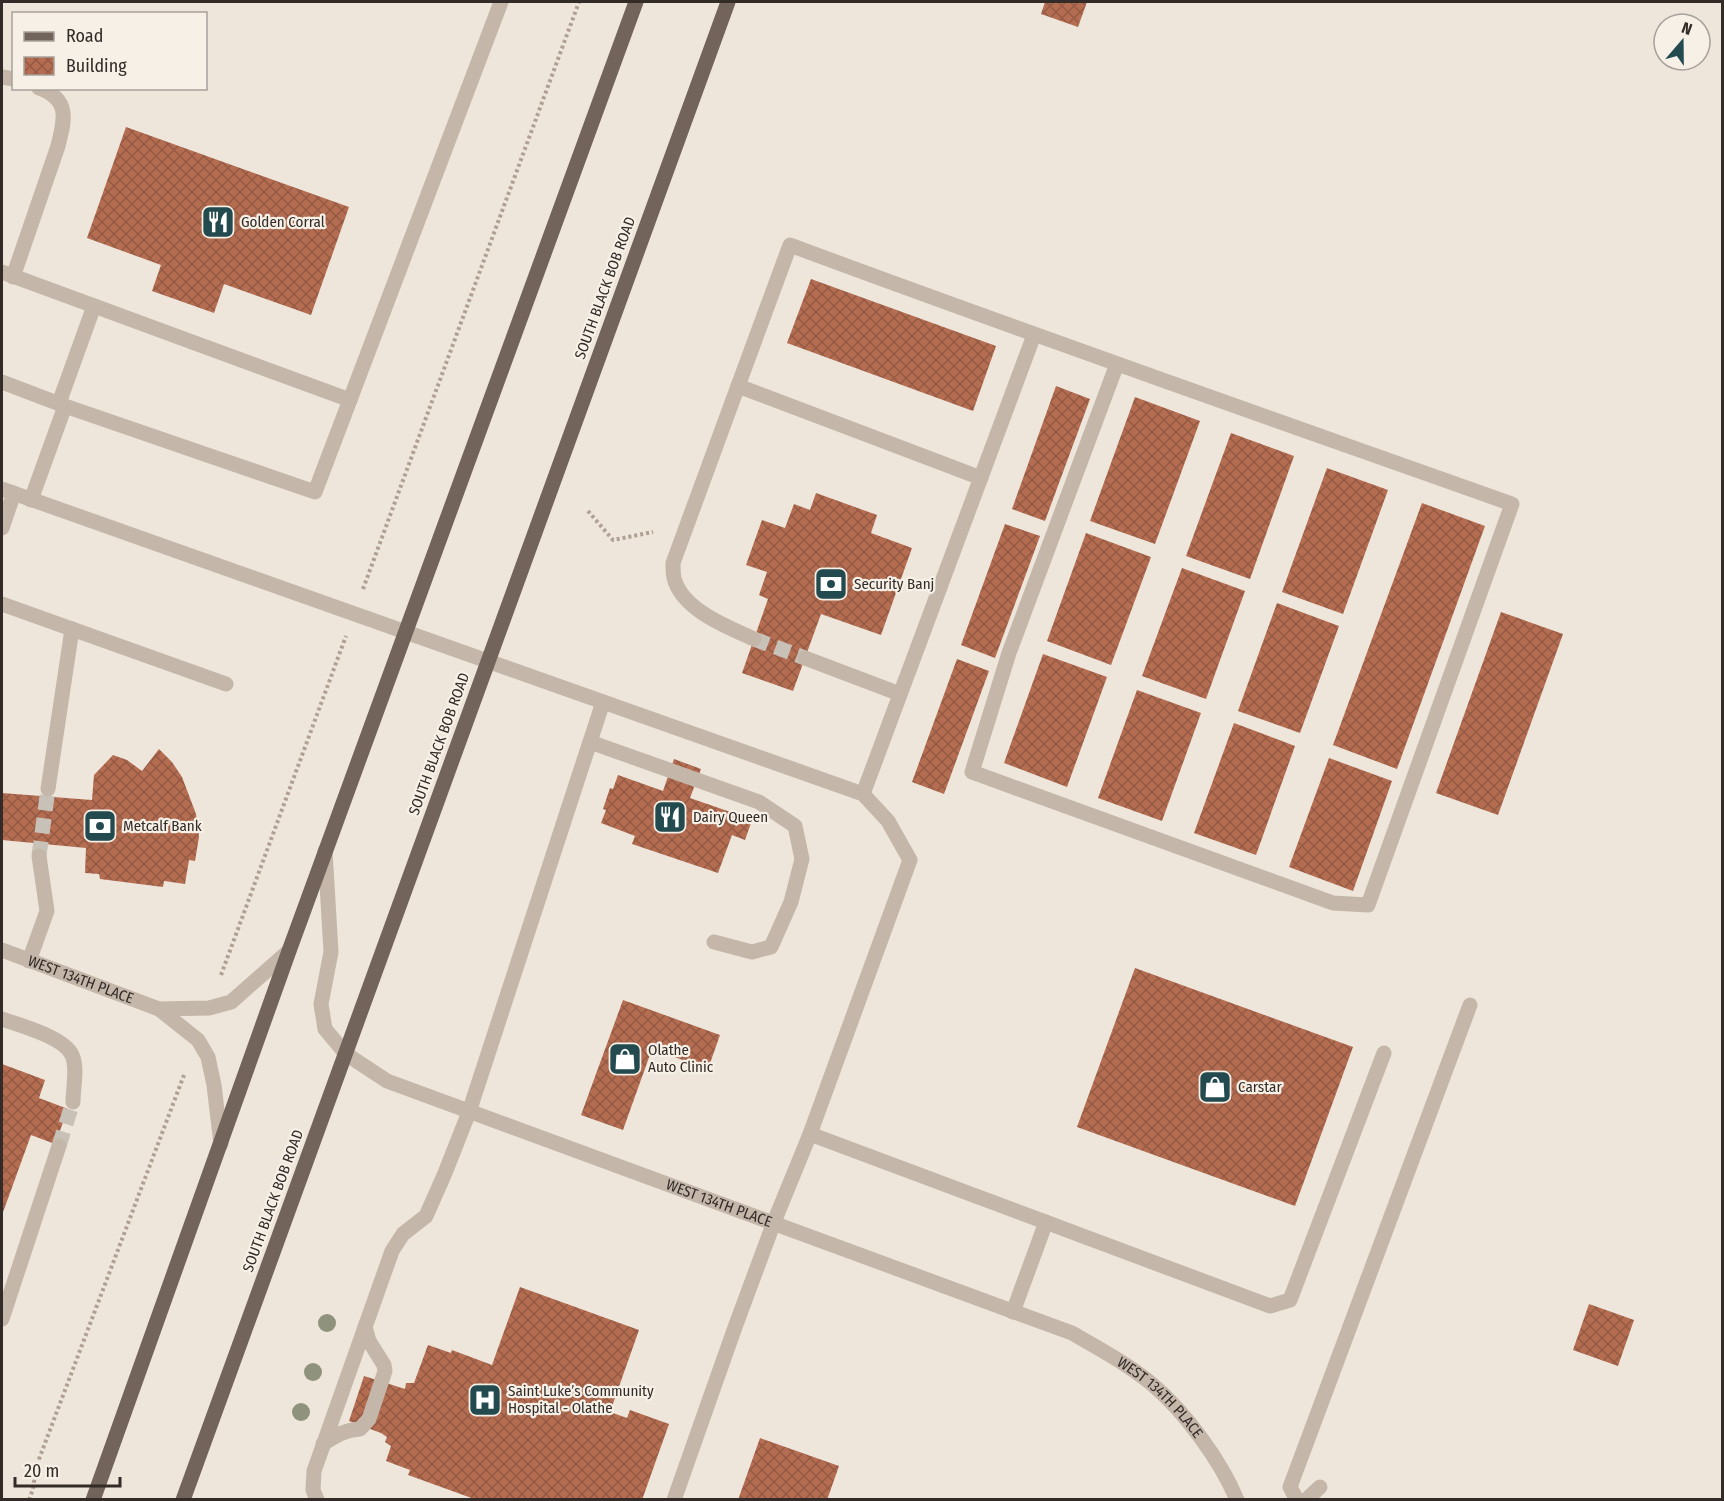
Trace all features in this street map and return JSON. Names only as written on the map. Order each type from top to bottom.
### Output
[{"type":"main road","points":[[93,1500],[325,851],[636,2]]},
{"type":"main road","name":"SOUTH BLACK BOB ROAD","points":[[183,1500],[728,2]]},
{"type":"street","points":[[2,382],[62,405],[315,492],[501,2]]},
{"type":"street","points":[[44,90],[51,93],[63,106],[63,127],[58,146],[7,275],[350,400]]},
{"type":"street","points":[[754,639],[708,617],[687,600],[675,580],[673,563],[790,245],[1034,335],[1117,364],[1512,504],[1368,905],[1333,903],[972,772],[1009,654],[1117,364]]},
{"type":"street","points":[[31,500],[94,306]]},
{"type":"street","points":[[863,794],[1034,335]]},
{"type":"street","points":[[738,386],[981,478]]},
{"type":"street","points":[[2,528],[8,491],[863,794],[888,821],[910,860],[810,1134],[734,1330],[674,1500]]},
{"type":"street","points":[[2,604],[226,684]]},
{"type":"street","points":[[48,789],[72,629]]},
{"type":"street","points":[[805,658],[900,694]]},
{"type":"street","points":[[317,1500],[313,1490],[314,1471],[392,1251],[403,1234],[426,1216],[446,1173],[469,1112],[603,702]]},
{"type":"street","points":[[590,742],[759,802],[795,826],[802,859],[790,903],[771,947],[752,952],[714,942]]},
{"type":"street","name":"WEST 134TH PLACE","points":[[325,851],[331,952],[321,1004],[325,1029],[346,1054],[387,1081],[1072,1333],[1115,1358],[1154,1386],[1194,1426],[1238,1500]]},
{"type":"street","points":[[29,961],[47,911],[39,856]]},
{"type":"street","name":"WEST 134TH PLACE","points":[[2,950],[159,1009],[198,1040],[208,1057],[221,1144]]},
{"type":"street","name":"WEST 134TH PLACE","points":[[159,1009],[209,1008],[231,1002],[289,951]]},
{"type":"street","points":[[1298,1500],[1290,1487],[1470,1005]]},
{"type":"street","points":[[2,1018],[47,1036],[63,1045],[72,1054],[73,1102]]},
{"type":"street","points":[[810,1134],[1270,1306],[1290,1300],[1384,1053]]},
{"type":"street","points":[[2,1319],[59,1146]]},
{"type":"street","points":[[1013,1312],[1046,1222]]},
{"type":"street","points":[[323,1444],[337,1434],[360,1429],[369,1419],[385,1371],[384,1365],[369,1341],[365,1328]]},
{"type":"street","points":[[1306,1500],[1320,1487]]},
{"type":"path","points":[[368,576],[579,2]]},
{"type":"path","points":[[588,511],[613,540],[654,532]]},
{"type":"path","points":[[220,979],[338,657]]},
{"type":"path","points":[[29,1500],[36,1467],[185,1073]]},
{"type":"building","points":[[1045,2],[1087,2],[1078,27],[1041,14]]},
{"type":"building","name":"Golden Corral","points":[[126,127],[349,207],[311,315],[224,284],[214,313],[152,291],[161,265],[87,238]]},
{"type":"building","points":[[811,279],[996,346],[973,411],[787,343]]},
{"type":"building","points":[[1056,386],[1090,399],[1045,521],[1012,509]]},
{"type":"building","points":[[1135,397],[1200,421],[1155,544],[1090,521]]},
{"type":"building","points":[[1231,433],[1294,456],[1250,579],[1186,556]]},
{"type":"building","points":[[1327,468],[1388,490],[1343,614],[1282,592]]},
{"type":"building","name":"Security Banj","points":[[816,493],[877,515],[871,533],[912,548],[881,635],[821,614],[793,691],[742,673],[768,599],[759,595],[767,572],[746,565],[762,520],[785,528],[794,504],[810,510]]},
{"type":"building","points":[[1422,503],[1485,526],[1397,769],[1333,745]]},
{"type":"building","points":[[1005,524],[1040,536],[995,658],[961,645]]},
{"type":"building","points":[[1086,533],[1151,557],[1111,665],[1047,641]]},
{"type":"building","points":[[1182,568],[1245,591],[1206,699],[1142,676]]},
{"type":"building","points":[[1277,603],[1339,626],[1300,733],[1238,711]]},
{"type":"building","points":[[1501,612],[1563,634],[1498,815],[1436,793]]},
{"type":"building","points":[[1043,654],[1107,677],[1067,787],[1004,763]]},
{"type":"building","points":[[957,659],[989,671],[944,794],[912,782]]},
{"type":"building","points":[[1137,690],[1201,713],[1162,821],[1098,798]]},
{"type":"building","points":[[1234,723],[1295,746],[1256,855],[1194,833]]},
{"type":"building","name":"Metcalf Bank","points":[[159,749],[182,777],[196,814],[199,837],[195,861],[189,860],[185,884],[164,881],[163,887],[100,879],[99,874],[85,873],[86,848],[2,840],[2,793],[92,800],[94,775],[113,755],[127,760],[142,771]]},
{"type":"building","points":[[1329,758],[1392,781],[1353,891],[1289,867]]},
{"type":"building","name":"Dairy Queen","points":[[674,759],[701,769],[690,798],[739,815],[737,818],[751,823],[745,840],[732,835],[718,873],[632,844],[635,836],[601,823],[610,788],[613,789],[618,775],[663,791]]},
{"type":"building","name":"Carstar","points":[[1135,968],[1353,1047],[1295,1206],[1077,1127]]},
{"type":"building","name":"Olathe Auto Clinic","points":[[623,1000],[720,1035],[708,1069],[652,1049],[623,1130],[581,1115]]},
{"type":"building","points":[[2,1064],[45,1080],[39,1098],[68,1109],[55,1144],[31,1135],[2,1215]]},
{"type":"building","name":"Saint Luke’s Community Hospital - Olathe","points":[[520,1287],[639,1330],[610,1412],[627,1418],[630,1410],[669,1424],[642,1500],[477,1500],[408,1475],[410,1470],[386,1461],[391,1446],[385,1442],[387,1437],[349,1421],[364,1376],[405,1389],[406,1383],[414,1383],[428,1345],[451,1353],[452,1350],[492,1365]]},
{"type":"building","points":[[1589,1304],[1634,1320],[1618,1366],[1573,1350]]},
{"type":"building","points":[[760,1438],[839,1466],[827,1500],[738,1500]]},
{"type":"tunnel","points":[[754,639],[805,658]]},
{"type":"tunnel","points":[[39,856],[48,789]]},
{"type":"tunnel","points":[[59,1146],[73,1102]]},
{"type":"place","name":"Golden Corral","points":[[218,222]]},
{"type":"place","name":"Security Banj","points":[[831,584]]},
{"type":"place","name":"Dairy Queen","points":[[670,817]]},
{"type":"place","name":"Metcalf Bank","points":[[100,826]]},
{"type":"place","name":"Olathe Auto Clinic","points":[[625,1059]]},
{"type":"place","name":"Carstar","points":[[1215,1087]]},
{"type":"place","name":"Saint Luke’s Community Hospital - Olathe","points":[[485,1400]]}]
